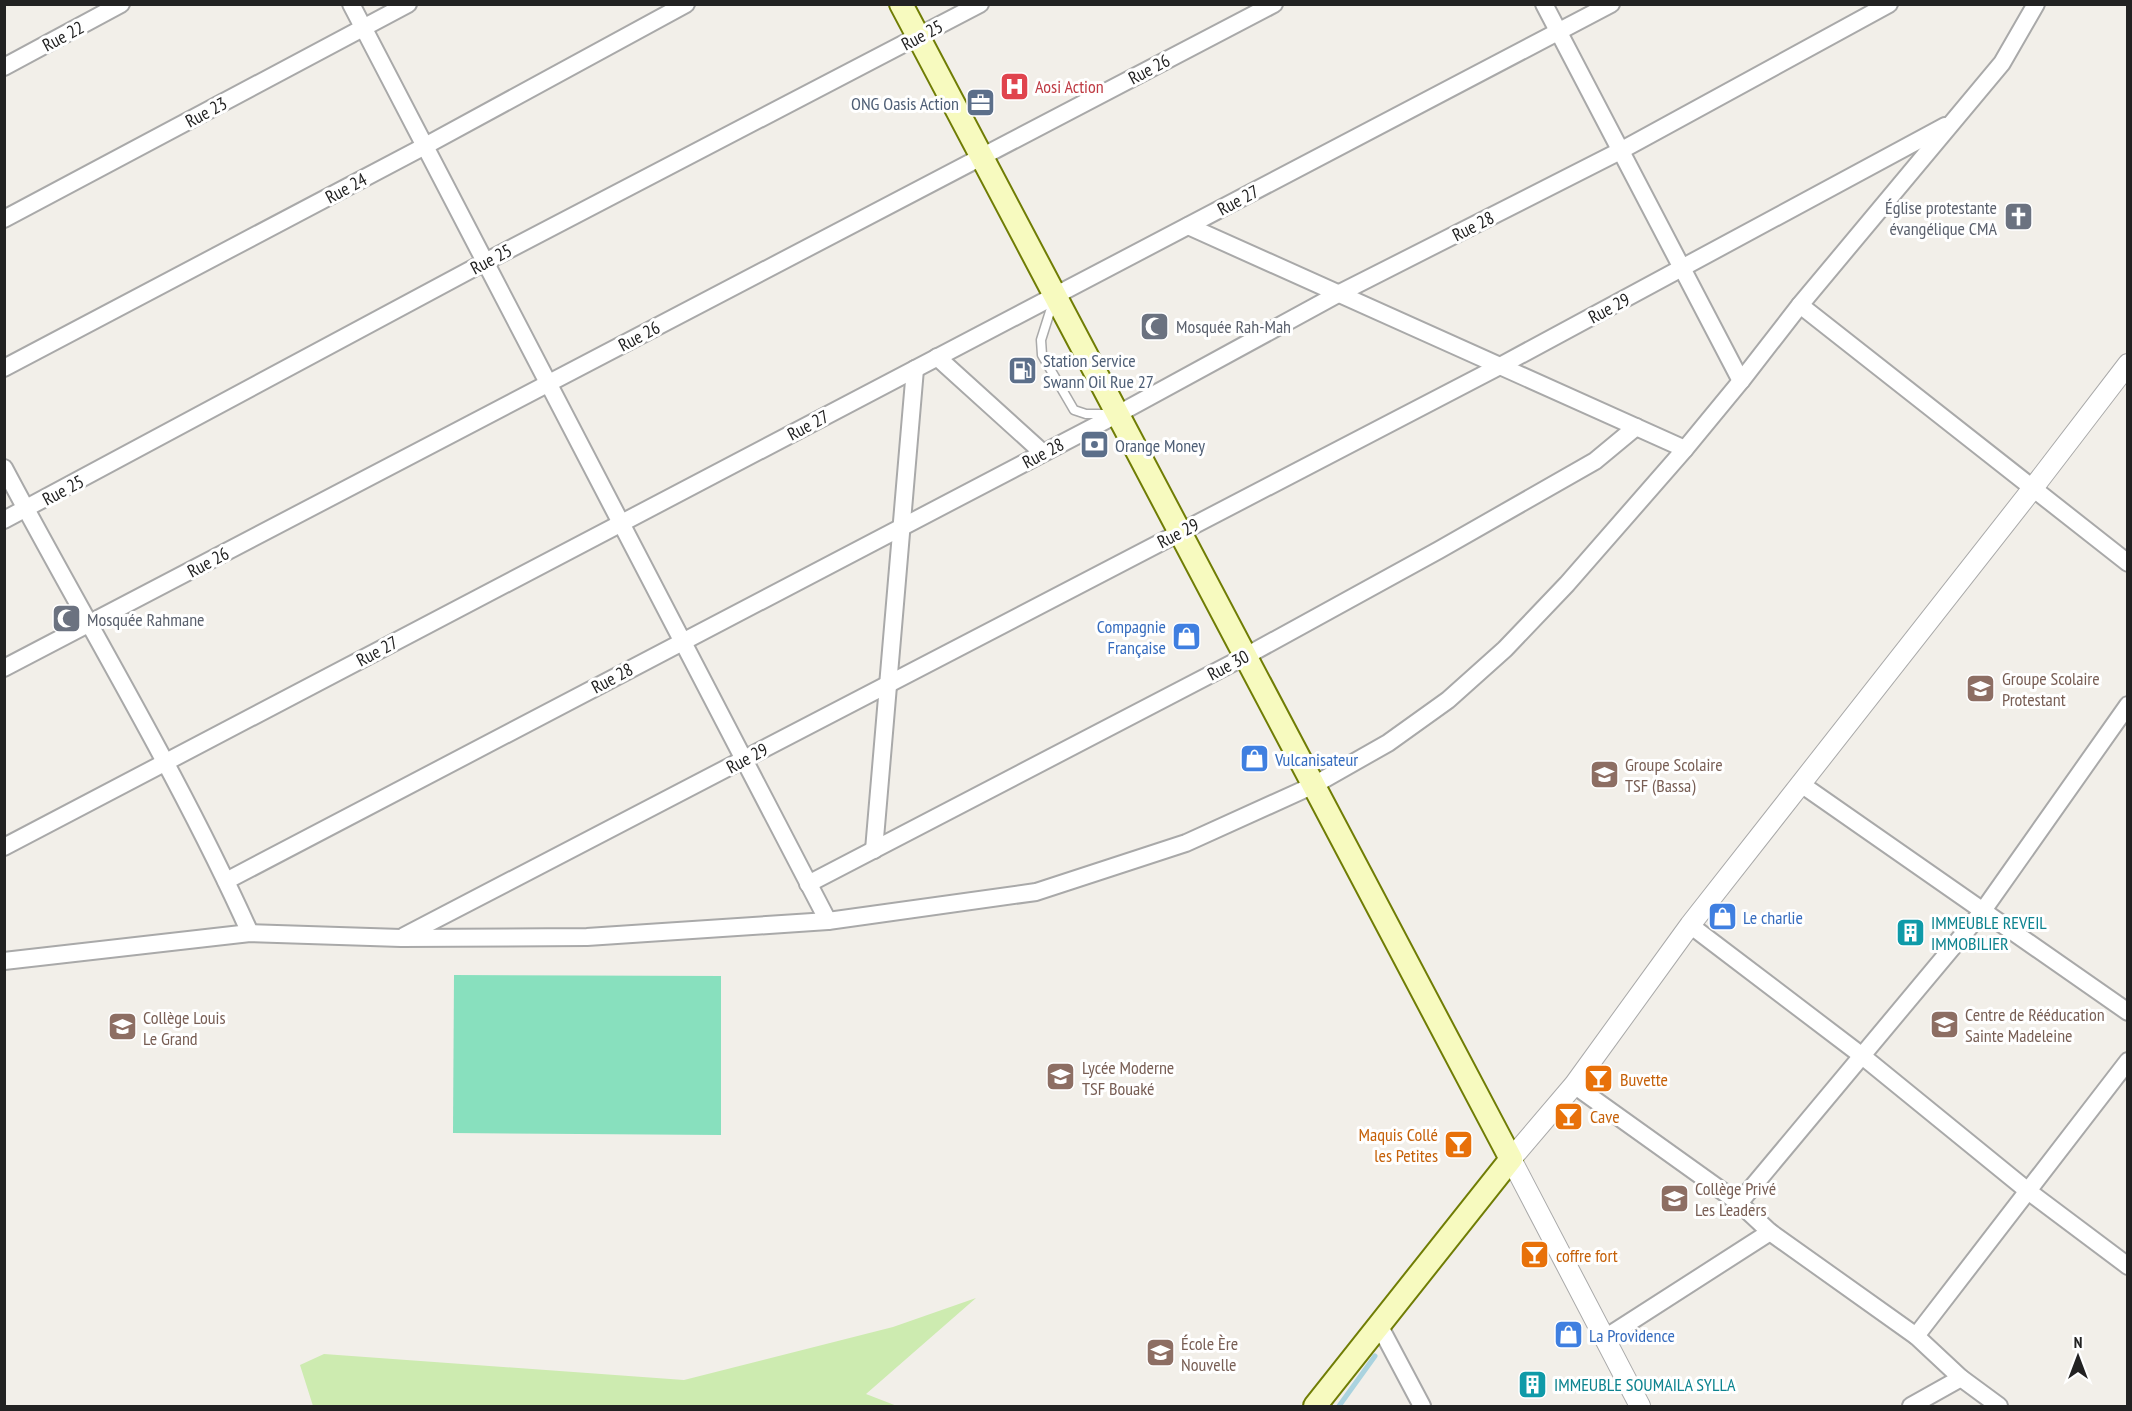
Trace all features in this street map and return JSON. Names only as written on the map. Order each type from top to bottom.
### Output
[{"type":"main road","points":[[901,4],[1511,1159],[1315,1407]]},
{"type":"street","name":"Rue 22","points":[[4,67],[121,4]]},
{"type":"street","points":[[351,4],[828,921]]},
{"type":"street","name":"Rue 23","points":[[4,219],[408,4]]},
{"type":"street","name":"Rue 24","points":[[4,368],[424,146],[686,4]]},
{"type":"street","name":"Rue 25","points":[[4,520],[485,262],[980,4]]},
{"type":"street","name":"Rue 26","points":[[4,668],[1274,4]]},
{"type":"street","points":[[1544,4],[1741,381]]},
{"type":"street","name":"Rue 27","points":[[4,847],[1611,4]]},
{"type":"street","name":"Rue 28","points":[[226,881],[1118,414],[1338,294],[1620,151],[1890,4]]},
{"type":"street","points":[[4,961],[250,933],[401,938],[587,937],[828,921],[1036,892],[1185,843],[1314,785],[1388,742],[1448,700],[1505,649],[1567,584],[1685,449],[1800,305],[2002,63],[2036,4]]},
{"type":"street","name":"Rue 29","points":[[401,938],[1500,366],[1953,122]]},
{"type":"street","points":[[1188,226],[1685,449]]},
{"type":"street","points":[[1800,305],[2127,563]]},
{"type":"street","points":[[937,357],[1043,453]]},
{"type":"street","points":[[1640,1407],[1511,1159],[1574,1085],[1690,926],[2033,488],[2127,364]]},
{"type":"street","points":[[874,850],[915,369]]},
{"type":"street","name":"Rue 30","points":[[808,884],[1246,656],[1439,550],[1595,461],[1636,427]]},
{"type":"street","points":[[4,468],[164,763],[226,881],[250,933]]},
{"type":"street","points":[[1738,1203],[1982,912],[2127,705]]},
{"type":"street","points":[[1801,784],[2127,1012]]},
{"type":"street","points":[[1690,926],[1861,1055],[2028,1191],[2127,1266]]},
{"type":"street","points":[[1916,1336],[2127,1061]]},
{"type":"street","points":[[1574,1085],[1738,1203],[1770,1232],[1916,1336],[1961,1378],[1999,1407]]},
{"type":"street","points":[[1605,1338],[1770,1232]]},
{"type":"street","points":[[1379,1325],[1422,1407]]},
{"type":"street","points":[[1911,1407],[1961,1378]]},
{"type":"lane","points":[[1055,296],[1041,340],[1042,355],[1074,410],[1086,414],[1118,414]]},
{"type":"green space","points":[[454,975],[721,976],[721,1135],[453,1133]]},
{"type":"green space","points":[[976,1298],[866,1394],[897,1406],[313,1406],[300,1365],[324,1354],[684,1380],[893,1327]]},
{"type":"waterway","points":[[1339,1406],[1375,1356]]},
{"type":"place","name":"Aosi Action","points":[[1014,86]]},
{"type":"place","name":"ONG Oasis Action","points":[[980,103]]},
{"type":"place","name":"Église protestante évangélique CMA","points":[[2018,217]]},
{"type":"place","name":"Mosquée Rah-Mah","points":[[1155,326]]},
{"type":"place","name":"Station Service Swann Oil Rue 27","points":[[1022,370]]},
{"type":"place","name":"Orange Money","points":[[1094,445]]},
{"type":"place","name":"Mosquée Rahmane","points":[[66,619]]},
{"type":"place","name":"Compagnie Française","points":[[1187,636]]},
{"type":"place","name":"Groupe Scolaire Protestant","points":[[1981,688]]},
{"type":"place","name":"Vulcanisateur","points":[[1254,759]]},
{"type":"place","name":"Groupe Scolaire TSF (Bassa)","points":[[1604,774]]},
{"type":"place","name":"Le charlie","points":[[1722,917]]},
{"type":"place","name":"IMMEUBLE REVEIL IMMOBILIER","points":[[1910,932]]},
{"type":"place","name":"Centre de Rééducation Sainte Madeleine","points":[[1944,1024]]},
{"type":"place","name":"Collège Louis Le Grand","points":[[122,1027]]},
{"type":"place","name":"Lycée Moderne TSF Bouaké","points":[[1061,1077]]},
{"type":"place","name":"Buvette","points":[[1599,1079]]},
{"type":"place","name":"Cave","points":[[1569,1116]]},
{"type":"place","name":"Maquis Collé les Petites","points":[[1459,1144]]},
{"type":"place","name":"Collège Privé Les Leaders","points":[[1674,1198]]},
{"type":"place","name":"coffre fort","points":[[1535,1255]]},
{"type":"place","name":"La Providence","points":[[1568,1335]]},
{"type":"place","name":"École Ère Nouvelle","points":[[1160,1353]]},
{"type":"place","name":"IMMEUBLE SOUMAILA SYLLA","points":[[1533,1384]]}]
